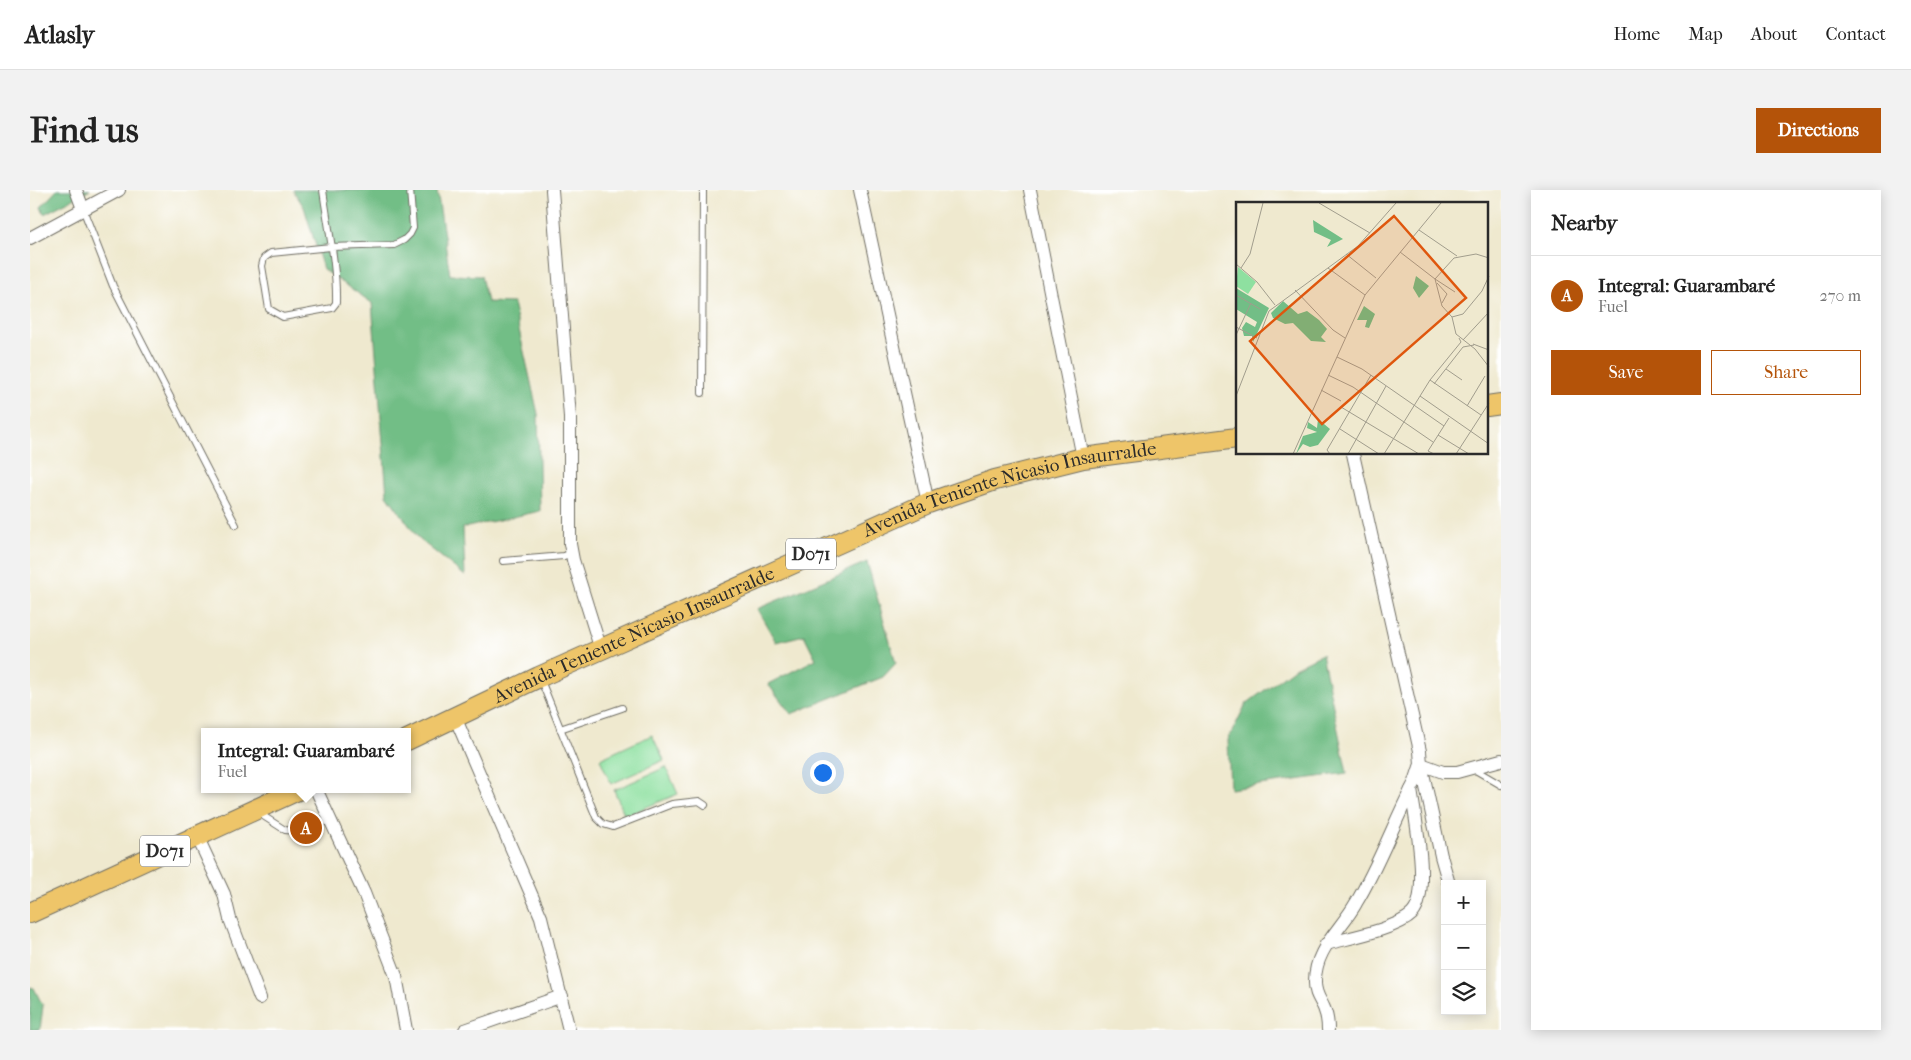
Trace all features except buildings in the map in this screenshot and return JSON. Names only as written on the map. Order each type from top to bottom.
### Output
[{"type":"main road","points":[[1488,406],[1501,404]]},
{"type":"main road","name":"Avenida Teniente Nicasio Insaurralde","points":[[411,738],[539,677],[928,503],[995,480],[1083,458],[1236,438]]},
{"type":"main road","name":"D071","points":[[30,913],[291,793]]},
{"type":"street","points":[[76,190],[83,209]]},
{"type":"street","points":[[30,238],[119,190]]},
{"type":"street","points":[[552,190],[570,417],[572,553],[601,650]]},
{"type":"street","points":[[860,190],[928,503]]},
{"type":"street","points":[[1030,190],[1083,458]]},
{"type":"street","points":[[1353,455],[1404,676],[1421,764],[1448,880]]},
{"type":"street","points":[[455,717],[541,917],[569,1030]]},
{"type":"street","points":[[1421,764],[1443,772],[1457,772],[1501,760]]},
{"type":"street","points":[[1328,1030],[1328,1020],[1324,1008],[1316,996],[1314,983],[1320,958],[1326,944],[1356,904],[1411,790],[1421,764]]},
{"type":"street","points":[[1326,944],[1386,928],[1404,920],[1413,913],[1421,886],[1421,859],[1411,790]]},
{"type":"street","points":[[318,793],[364,893],[396,976],[406,1030]]},
{"type":"street","points":[[197,836],[224,894],[230,919],[260,998]]},
{"type":"street","points":[[465,1030],[562,996]]},
{"type":"lane","points":[[323,190],[331,248],[336,304],[332,308],[283,317],[270,309],[262,266],[264,258],[271,253],[331,248],[394,245],[404,240],[413,228],[410,190]]},
{"type":"lane","points":[[702,393],[703,190]]},
{"type":"lane","points":[[83,209],[113,286],[236,525]]},
{"type":"lane","points":[[503,561],[564,556],[572,553]]},
{"type":"lane","points":[[539,677],[596,817],[602,824],[613,827],[672,804],[699,801],[705,805]]},
{"type":"lane","points":[[560,729],[622,708]]},
{"type":"lane","points":[[1471,767],[1501,785]]},
{"type":"lane","points":[[254,810],[285,830],[297,832]]},
{"type":"lane","points":[[315,825],[330,820]]},
{"type":"green space","points":[[57,190],[90,190],[44,214],[41,207]]},
{"type":"green space","points":[[293,190],[437,190],[450,275],[481,276],[487,302],[513,303],[538,414],[540,511],[463,528],[465,576],[419,539],[387,495],[372,303],[323,269],[304,207]]},
{"type":"green space","points":[[867,562],[896,663],[883,677],[791,714],[768,684],[816,659],[804,635],[776,642],[757,609]]},
{"type":"green space","points":[[1322,654],[1347,773],[1230,789],[1228,740],[1246,704],[1296,667]]},
{"type":"green space","points":[[652,735],[664,760],[611,784],[600,759]]},
{"type":"green space","points":[[666,767],[678,794],[625,816],[614,790]]},
{"type":"green space","points":[[30,987],[34,988],[43,1006],[40,1030],[30,1030]]},
{"type":"place","name":"Integral: Guarambaré","points":[[306,828]]}]
